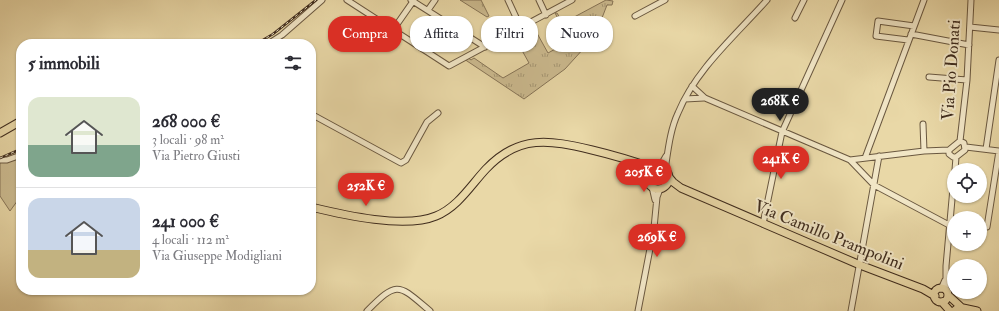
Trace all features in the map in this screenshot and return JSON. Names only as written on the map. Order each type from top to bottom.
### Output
[{"type":"main road","points":[[0,133],[16,124]]},
{"type":"main road","points":[[0,128],[10,127]]},
{"type":"main road","points":[[316,208],[390,221],[412,222],[428,219],[446,210],[457,201],[497,158],[519,146],[530,143],[553,141],[632,160],[667,173],[659,187],[648,183],[644,170],[632,160]]},
{"type":"main road","points":[[647,177],[655,168]]},
{"type":"main road","name":"Via Camillo Prampolini","points":[[667,173],[679,187]]},
{"type":"main road","name":"Via Camillo Prampolini","points":[[659,187],[679,187],[860,265],[923,289],[941,293]]},
{"type":"main road","points":[[950,311],[942,302],[938,301],[941,293],[961,309],[977,311]]},
{"type":"street","points":[[276,39],[322,0]]},
{"type":"street","points":[[348,0],[372,16]]},
{"type":"street","points":[[402,16],[413,0],[481,44]]},
{"type":"street","points":[[428,10],[435,0]]},
{"type":"street","points":[[508,0],[515,16]]},
{"type":"street","points":[[539,0],[546,15]]},
{"type":"street","points":[[538,19],[572,0]]},
{"type":"street","points":[[636,16],[665,0]]},
{"type":"street","points":[[667,173],[667,154],[673,127],[692,86],[699,75],[767,0]]},
{"type":"street","points":[[795,18],[804,0]]},
{"type":"street","points":[[763,224],[782,132],[842,0]]},
{"type":"street","points":[[865,158],[924,0]]},
{"type":"street","name":"Via Pio Donati","points":[[949,150],[960,141],[967,80],[970,0]]},
{"type":"street","points":[[908,40],[876,36],[878,21],[914,26]]},
{"type":"street","points":[[970,27],[999,30]]},
{"type":"street","points":[[911,34],[969,45]]},
{"type":"street","points":[[402,36],[447,66],[481,49]]},
{"type":"street","points":[[986,149],[999,60]]},
{"type":"street","points":[[929,77],[967,80]]},
{"type":"street","points":[[692,86],[705,98],[850,160],[874,185],[947,221]]},
{"type":"street","points":[[685,99],[705,98]]},
{"type":"street","points":[[316,117],[401,163],[406,160],[429,120],[438,113]]},
{"type":"street","points":[[923,124],[924,151]]},
{"type":"street","name":"Via Pio Donati","points":[[960,141],[964,143],[966,147]]},
{"type":"street","points":[[850,160],[924,151],[949,150],[950,156],[956,157],[965,150],[966,147],[999,151],[987,228]]},
{"type":"street","points":[[655,168],[662,163],[667,154]]},
{"type":"street","points":[[851,311],[879,156]]},
{"type":"street","points":[[0,160],[7,160],[16,157]]},
{"type":"street","points":[[956,157],[956,163]]},
{"type":"street","points":[[638,311],[654,228],[659,187]]},
{"type":"street","points":[[941,293],[945,279],[948,251]]},
{"type":"street","points":[[367,311],[385,293],[396,289],[406,291],[430,311]]},
{"type":"green space","points":[[460,0],[481,0],[489,16],[485,16]]},
{"type":"green space","points":[[606,0],[613,1],[612,5],[607,5],[603,16],[576,16]]},
{"type":"green space","points":[[538,35],[546,52],[580,52],[565,69],[524,99],[464,59],[467,57],[471,60],[474,58],[503,78],[529,63],[523,52],[538,52]]},
{"type":"green space","points":[[16,158],[16,203],[10,211],[0,196],[0,163]]},
{"type":"railway","points":[[264,39],[316,0]]},
{"type":"railway","points":[[0,158],[16,151]]}]
